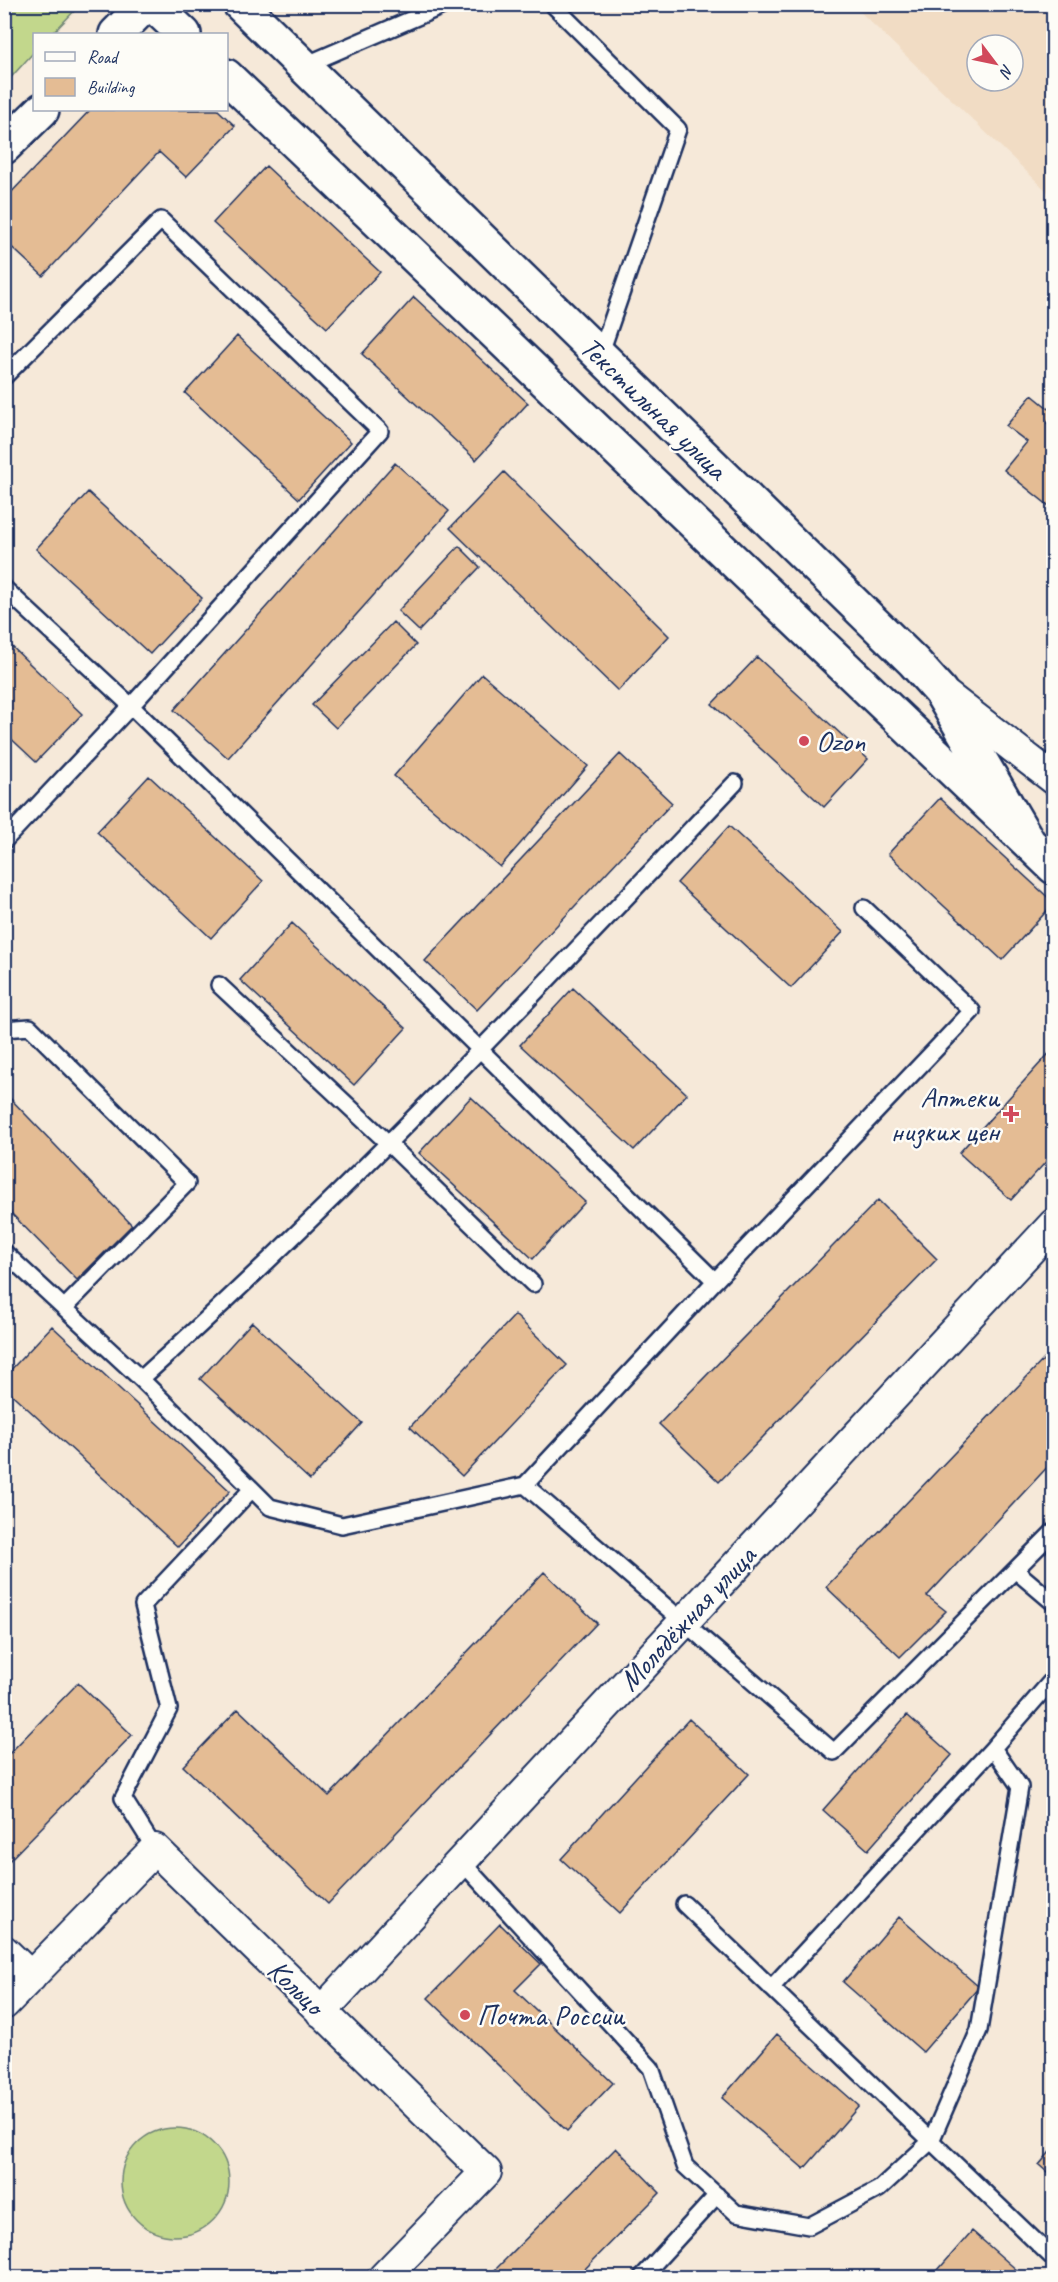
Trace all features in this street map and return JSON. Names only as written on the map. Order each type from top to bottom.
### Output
[{"type":"main road","points":[[117,33],[146,4]]},
{"type":"main road","points":[[152,4],[183,33]]},
{"type":"main road","name":"Текстильная улица","points":[[240,4],[914,662],[940,691],[1029,843]]},
{"type":"main road","name":"Текстильная улица","points":[[228,78],[1053,867]]},
{"type":"main road","points":[[4,147],[41,111]]},
{"type":"street","points":[[940,691],[1052,776]]},
{"type":"street","points":[[926,745],[960,763],[986,769],[1052,776]]},
{"type":"street","name":"Молодёжная улица","points":[[321,2012],[1053,1224]]},
{"type":"street","points":[[4,2004],[155,1849]]},
{"type":"street","name":"Кольцо","points":[[155,1849],[486,2172],[383,2277]]},
{"type":"street","points":[[4,1951],[31,1977]]},
{"type":"lane","points":[[303,66],[447,4]]},
{"type":"lane","points":[[552,4],[678,129],[600,355]]},
{"type":"lane","points":[[4,377],[161,220],[380,431],[131,706],[4,841]]},
{"type":"lane","points":[[4,588],[131,706],[715,1281]]},
{"type":"lane","points":[[141,1379],[236,1294],[482,1050],[735,783]]},
{"type":"lane","points":[[4,1252],[141,1379],[270,1507],[342,1525],[525,1485],[972,1011],[864,908]]},
{"type":"lane","points":[[219,985],[388,1143],[533,1284]]},
{"type":"lane","points":[[4,1029],[30,1028],[187,1184],[65,1307]]},
{"type":"lane","points":[[525,1485],[834,1752],[1053,1531]]},
{"type":"lane","points":[[155,1849],[123,1798],[169,1709],[143,1605],[252,1489]]},
{"type":"lane","points":[[1016,1570],[1053,1603]]},
{"type":"lane","points":[[771,1988],[993,1748],[1053,1678]]},
{"type":"lane","points":[[461,1861],[651,2068],[685,2166],[736,2213],[809,2226],[879,2189],[931,2141],[979,2030],[1020,1787],[993,1748]]},
{"type":"lane","points":[[684,1904],[1053,2259]]},
{"type":"lane","points":[[641,2277],[717,2195]]},
{"type":"shaded area","points":[[853,5],[1053,5],[1053,197]]},
{"type":"green space","points":[[5,4],[80,5],[53,33],[33,33],[33,53],[5,84]]},
{"type":"green space","points":[[175,2128],[196,2132],[213,2144],[225,2161],[229,2182],[225,2203],[213,2220],[196,2232],[175,2236],[154,2232],[137,2220],[125,2203],[121,2182],[125,2161],[137,2144],[154,2132]]},
{"type":"building","points":[[89,111],[219,111],[235,126],[186,177],[159,152],[43,276],[4,240],[4,200]]},
{"type":"building","points":[[266,166],[380,272],[327,328],[213,223]]},
{"type":"building","points":[[414,297],[528,403],[476,460],[362,354]]},
{"type":"building","points":[[237,336],[351,442],[299,499],[185,393]]},
{"type":"building","points":[[1032,395],[1054,413],[1047,423],[1054,429],[1054,510],[1004,470],[1027,442],[1006,426]]},
{"type":"building","points":[[395,463],[449,511],[228,758],[174,710]]},
{"type":"building","points":[[504,472],[669,636],[618,691],[450,528]]},
{"type":"building","points":[[88,492],[202,598],[150,654],[36,549]]},
{"type":"building","points":[[459,546],[480,567],[419,631],[398,611]]},
{"type":"building","points":[[393,622],[416,645],[336,728],[312,705]]},
{"type":"building","points":[[4,639],[82,714],[36,762],[4,732]]},
{"type":"building","points":[[757,657],[868,759],[824,807],[712,704]]},
{"type":"building","points":[[482,674],[588,766],[500,867],[394,776]]},
{"type":"building","points":[[620,754],[672,803],[477,1010],[425,961]]},
{"type":"building","points":[[149,776],[263,881],[211,938],[97,832]]},
{"type":"building","points":[[940,798],[1054,903],[1002,960],[888,854]]},
{"type":"building","points":[[729,826],[843,932],[791,988],[677,883]]},
{"type":"building","points":[[292,923],[406,1028],[354,1085],[240,980]]},
{"type":"building","points":[[573,988],[687,1094],[634,1150],[520,1045]]},
{"type":"building","points":[[1054,1048],[1054,1153],[1011,1200],[959,1153]]},
{"type":"building","points":[[4,1092],[132,1225],[77,1280],[4,1206]]},
{"type":"building","points":[[471,1097],[585,1202],[533,1259],[419,1153]]},
{"type":"building","points":[[878,1200],[937,1259],[719,1482],[659,1424]]},
{"type":"building","points":[[515,1315],[567,1365],[462,1476],[410,1427]]},
{"type":"building","points":[[252,1322],[362,1423],[310,1480],[200,1379]]},
{"type":"building","points":[[52,1326],[230,1491],[178,1547],[4,1387],[4,1377]]},
{"type":"building","points":[[1046,1357],[1054,1365],[1054,1460],[927,1596],[946,1611],[900,1657],[826,1587]]},
{"type":"building","points":[[544,1572],[597,1623],[328,1904],[183,1766],[238,1709],[329,1796]]},
{"type":"building","points":[[78,1683],[132,1735],[4,1866],[4,1759]]},
{"type":"building","points":[[907,1715],[952,1755],[868,1850],[823,1810]]},
{"type":"building","points":[[689,1719],[749,1774],[620,1913],[561,1859]]},
{"type":"building","points":[[899,1917],[979,1987],[923,2052],[843,1982]]},
{"type":"building","points":[[500,1924],[541,1964],[515,1990],[613,2083],[567,2131],[428,1998]]},
{"type":"building","points":[[777,2034],[859,2106],[804,2169],[722,2098]]},
{"type":"building","points":[[1054,2147],[1054,2178],[1039,2165]]},
{"type":"building","points":[[616,2148],[660,2193],[576,2278],[487,2278]]},
{"type":"building","points":[[972,2231],[1026,2278],[931,2278]]},
{"type":"place","name":"Ozon","points":[[804,741]]},
{"type":"place","name":"Аптеки низких цен","points":[[1011,1114]]},
{"type":"place","name":"Почта России","points":[[465,2015]]}]
